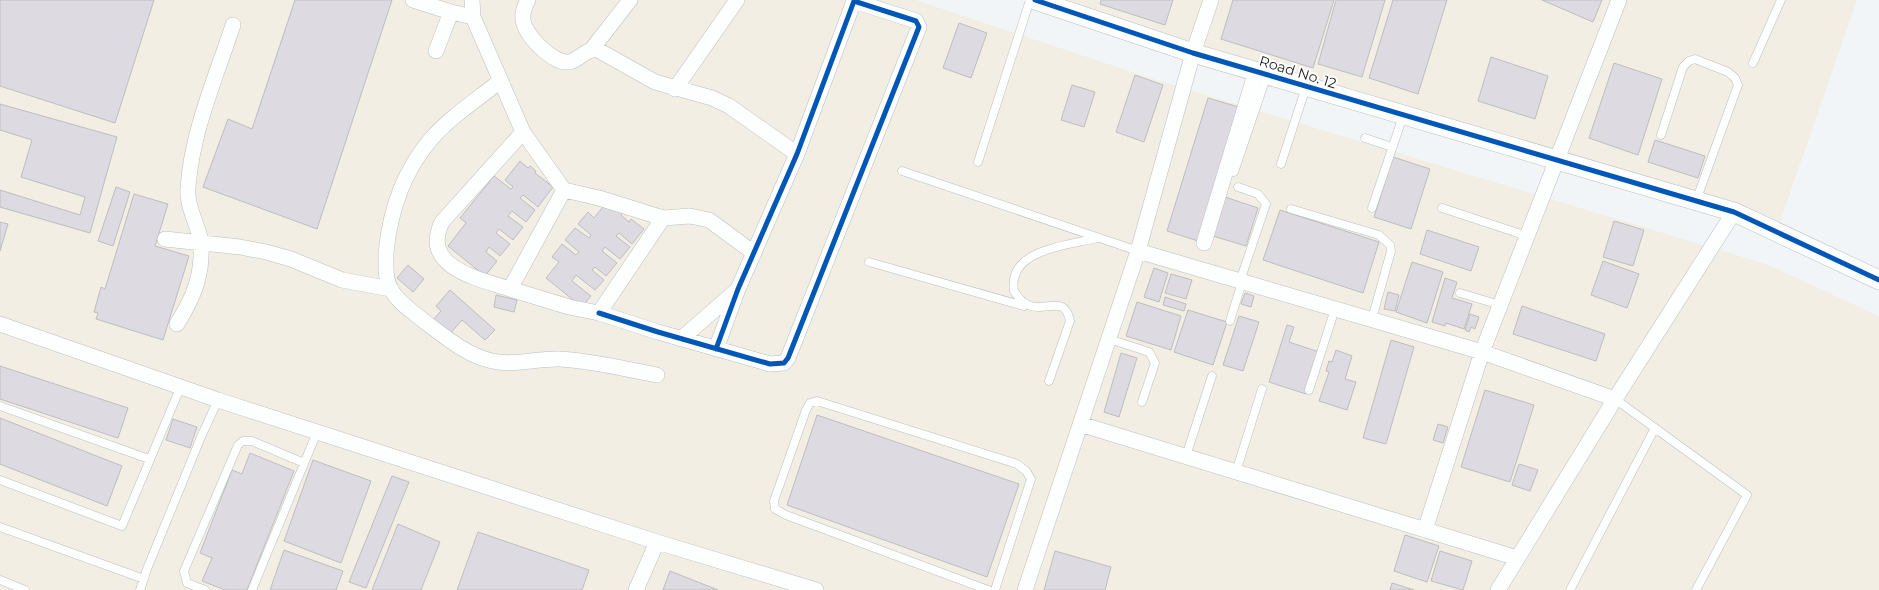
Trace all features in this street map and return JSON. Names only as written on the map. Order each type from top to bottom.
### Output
[{"type":"street","points":[[413,0],[473,17]]},
{"type":"street","points":[[472,0],[473,17],[523,132],[564,190],[599,198],[663,218],[690,216],[708,220],[754,253]]},
{"type":"street","points":[[528,0],[522,20],[525,30],[534,42],[552,56],[559,60],[572,61],[592,49],[630,0]]},
{"type":"street","points":[[675,89],[737,0]]},
{"type":"street","points":[[1025,590],[1138,251],[1194,53],[1211,0]]},
{"type":"street","points":[[1426,530],[1482,352],[1619,0]]},
{"type":"street","points":[[523,132],[442,222],[439,230],[439,246],[447,263],[456,270],[569,308],[599,313],[682,339],[716,349],[770,364],[784,363],[788,358],[919,27],[916,21],[850,1],[798,154],[738,289],[716,349]]},
{"type":"street","name":"Road No. 12","points":[[1039,1],[1072,9],[1194,53],[1734,212],[1879,280]]},
{"type":"street","points":[[436,51],[450,12]]},
{"type":"street","points":[[176,324],[186,310],[198,284],[202,243],[191,208],[188,188],[197,136],[233,25]]},
{"type":"street","points":[[592,49],[604,53],[655,82],[712,98],[729,106],[798,154]]},
{"type":"street","points":[[1204,243],[1262,73]]},
{"type":"street","points":[[500,81],[441,128],[420,154],[405,177],[394,205],[387,245],[386,278],[391,289],[413,312],[452,343],[491,361],[572,360],[657,375]]},
{"type":"street","points":[[510,289],[564,190]]},
{"type":"street","points":[[1498,590],[1615,399],[1734,212]]},
{"type":"street","points":[[599,313],[663,218]]},
{"type":"street","points":[[165,239],[266,252],[291,259],[342,280],[391,289]]},
{"type":"street","points":[[1138,251],[1482,352],[1615,399]]},
{"type":"street","points":[[682,339],[738,289]]},
{"type":"street","points":[[0,324],[316,432],[657,542],[816,590]]},
{"type":"street","points":[[1080,424],[1516,558]]},
{"type":"street","points":[[636,590],[657,542]]},
{"type":"lane","points":[[1753,63],[1781,0]]},
{"type":"lane","points":[[978,162],[1039,1]]},
{"type":"lane","points":[[1661,135],[1683,67],[1689,61],[1695,59],[1728,72],[1735,78],[1738,84],[1696,201]]},
{"type":"lane","points":[[1234,172],[1262,73]]},
{"type":"lane","points":[[1281,164],[1306,87]]},
{"type":"lane","points":[[1372,208],[1403,116]]},
{"type":"lane","points":[[1365,138],[1392,147]]},
{"type":"lane","points":[[902,171],[1138,251]]},
{"type":"lane","points":[[1230,321],[1266,204],[1258,194],[1238,187]]},
{"type":"lane","points":[[1442,208],[1527,236]]},
{"type":"lane","points":[[1291,209],[1379,235],[1390,245],[1391,251],[1372,320]]},
{"type":"lane","points":[[1031,308],[1018,298],[1013,285],[1018,268],[1024,261],[1040,252],[1098,238]]},
{"type":"lane","points":[[869,262],[1031,308],[1058,305],[1063,307],[1068,312],[1070,321],[1049,381]]},
{"type":"lane","points":[[1460,293],[1500,305]]},
{"type":"lane","points":[[1310,390],[1335,309]]},
{"type":"lane","points":[[1109,339],[1149,352],[1153,358],[1155,363],[1142,402]]},
{"type":"lane","points":[[1186,456],[1212,376]]},
{"type":"lane","points":[[0,480],[122,526],[181,386]]},
{"type":"lane","points":[[1236,472],[1262,390]]},
{"type":"lane","points":[[1615,399],[1746,495],[1696,590]]},
{"type":"lane","points":[[140,590],[183,481],[218,400]]},
{"type":"lane","points":[[988,590],[786,516],[776,508],[774,502],[810,403],[817,401],[1017,464],[1026,471],[1031,479],[995,590]]},
{"type":"lane","points":[[0,406],[149,459]]},
{"type":"lane","points":[[1570,590],[1655,428]]},
{"type":"lane","points":[[252,590],[316,432]]},
{"type":"lane","points":[[205,590],[186,583],[184,571],[238,446],[243,441],[252,442],[304,463]]},
{"type":"lane","points":[[0,527],[144,579]]},
{"type":"lane","points":[[0,580],[25,590]]},
{"type":"shaded area","points":[[0,0],[916,0],[1147,77],[1766,264],[1879,316],[1879,590],[0,590]]},
{"type":"shaded area","points":[[1063,0],[1857,0],[1780,222],[1192,47]]},
{"type":"building","points":[[0,0],[154,0],[115,123],[0,86]]},
{"type":"building","points":[[295,0],[392,0],[317,229],[203,187],[228,119],[252,129]]},
{"type":"building","points":[[1101,0],[1173,0],[1165,25],[1100,4]]},
{"type":"building","points":[[1233,0],[1334,0],[1313,68],[1221,39]]},
{"type":"building","points":[[1336,0],[1385,0],[1362,77],[1318,64]]},
{"type":"building","points":[[1393,0],[1447,0],[1418,94],[1369,78]]},
{"type":"building","points":[[1542,0],[1602,0],[1593,22]]},
{"type":"building","points":[[959,23],[987,33],[971,78],[943,68]]},
{"type":"building","points":[[1491,57],[1548,76],[1535,119],[1478,101]]},
{"type":"building","points":[[1614,63],[1662,79],[1638,155],[1589,138]]},
{"type":"building","points":[[1135,75],[1163,85],[1144,142],[1116,132]]},
{"type":"building","points":[[1072,85],[1095,92],[1084,127],[1061,120]]},
{"type":"building","points":[[1208,98],[1242,108],[1201,242],[1167,231]]},
{"type":"building","points":[[0,104],[117,137],[90,233],[0,207],[0,190],[80,215],[85,197],[21,177],[32,140],[0,130]]},
{"type":"building","points":[[1655,140],[1705,156],[1698,178],[1648,162]]},
{"type":"building","points":[[1393,157],[1430,169],[1411,229],[1374,217]]},
{"type":"building","points":[[520,161],[528,168],[530,166],[536,171],[535,173],[553,187],[538,207],[523,195],[520,198],[535,210],[526,222],[512,211],[508,216],[523,227],[513,240],[499,229],[496,233],[510,244],[500,256],[489,247],[486,252],[497,261],[485,276],[448,246],[466,223],[460,218],[494,176],[511,189],[513,187],[505,180]]},
{"type":"building","points":[[116,187],[130,192],[113,246],[98,241]]},
{"type":"building","points":[[134,194],[168,204],[155,246],[189,256],[163,340],[96,319],[98,313],[94,312],[101,287],[105,289]]},
{"type":"building","points":[[1225,197],[1258,208],[1246,246],[1213,236]]},
{"type":"building","points":[[606,203],[623,212],[621,215],[629,222],[631,219],[644,229],[632,244],[619,233],[616,236],[630,247],[620,259],[605,247],[602,251],[617,263],[606,276],[595,267],[592,270],[604,280],[595,290],[576,275],[572,281],[591,296],[582,307],[546,278],[559,262],[552,257],[562,244],[576,255],[579,252],[565,240],[575,228],[589,238],[591,235],[578,224],[588,212],[594,218]]},
{"type":"building","points":[[1280,210],[1379,242],[1363,293],[1263,260]]},
{"type":"building","points":[[1614,221],[1644,230],[1633,266],[1603,257]]},
{"type":"building","points":[[0,222],[8,224],[0,251]]},
{"type":"building","points":[[1427,230],[1479,247],[1471,271],[1420,254]]},
{"type":"building","points":[[1603,261],[1639,274],[1627,308],[1591,295]]},
{"type":"building","points":[[1412,262],[1443,272],[1427,323],[1396,312]]},
{"type":"building","points":[[408,265],[424,279],[413,292],[397,278]]},
{"type":"building","points":[[1154,268],[1168,273],[1159,302],[1144,297]]},
{"type":"building","points":[[1171,274],[1192,280],[1186,299],[1165,293]]},
{"type":"building","points":[[1445,278],[1457,282],[1452,298],[1472,304],[1464,329],[1446,323],[1445,326],[1432,322]]},
{"type":"building","points":[[450,290],[495,330],[485,340],[462,320],[449,335],[433,320],[441,311],[436,306]]},
{"type":"building","points":[[1388,292],[1399,295],[1395,311],[1384,309]]},
{"type":"building","points":[[1245,293],[1254,296],[1251,307],[1241,304]]},
{"type":"building","points":[[496,295],[517,300],[514,312],[494,307]]},
{"type":"building","points":[[1165,297],[1186,304],[1184,311],[1163,305]]},
{"type":"building","points":[[1137,302],[1181,316],[1171,350],[1126,336]]},
{"type":"building","points":[[1522,306],[1605,334],[1596,361],[1513,334]]},
{"type":"building","points":[[1188,310],[1227,322],[1213,365],[1174,352]]},
{"type":"building","points":[[1470,314],[1479,317],[1475,329],[1471,327],[1469,332],[1465,330]]},
{"type":"building","points":[[1239,316],[1259,322],[1243,371],[1223,365]]},
{"type":"building","points":[[1287,325],[1294,327],[1289,342],[1319,352],[1306,394],[1269,382]]},
{"type":"building","points":[[1391,340],[1414,347],[1386,444],[1363,438]]},
{"type":"building","points":[[1336,350],[1352,356],[1345,379],[1356,382],[1347,410],[1319,401],[1329,372],[1326,371],[1329,361],[1332,362]]},
{"type":"building","points":[[1121,353],[1137,358],[1119,417],[1104,412]]},
{"type":"building","points":[[0,366],[128,408],[118,438],[0,399]]},
{"type":"building","points":[[1485,390],[1534,405],[1510,482],[1461,467]]},
{"type":"building","points":[[817,415],[1019,484],[987,577],[787,505]]},
{"type":"building","points":[[0,418],[122,466],[107,506],[0,464]]},
{"type":"building","points":[[173,419],[197,427],[190,448],[166,440]]},
{"type":"building","points":[[1438,424],[1448,427],[1443,443],[1433,440]]},
{"type":"building","points":[[250,453],[294,471],[247,590],[225,590],[202,581],[212,558],[200,553],[232,470],[242,474]]},
{"type":"building","points":[[313,460],[371,481],[341,563],[284,541]]},
{"type":"building","points":[[1519,464],[1538,470],[1530,491],[1512,485]]},
{"type":"building","points":[[392,476],[409,482],[366,588],[349,582]]},
{"type":"building","points":[[398,524],[440,542],[421,590],[372,590]]},
{"type":"building","points":[[478,532],[589,570],[582,590],[457,590]]},
{"type":"building","points":[[1405,535],[1439,546],[1427,582],[1394,571]]},
{"type":"building","points":[[284,550],[343,571],[336,590],[270,590]]},
{"type":"building","points":[[1055,551],[1111,567],[1105,590],[1044,590]]},
{"type":"building","points":[[1440,551],[1472,561],[1463,590],[1431,581]]},
{"type":"building","points":[[670,571],[718,590],[663,590]]},
{"type":"building","points":[[1392,583],[1414,590],[1390,590]]},
{"type":"cycle path","points":[[1035,0],[1193,53],[1734,212],[1879,280]]},
{"type":"cycle path","points":[[599,313],[658,332],[770,364],[784,363],[788,358],[919,27],[916,21],[854,1],[797,154],[738,289],[716,349]]}]
